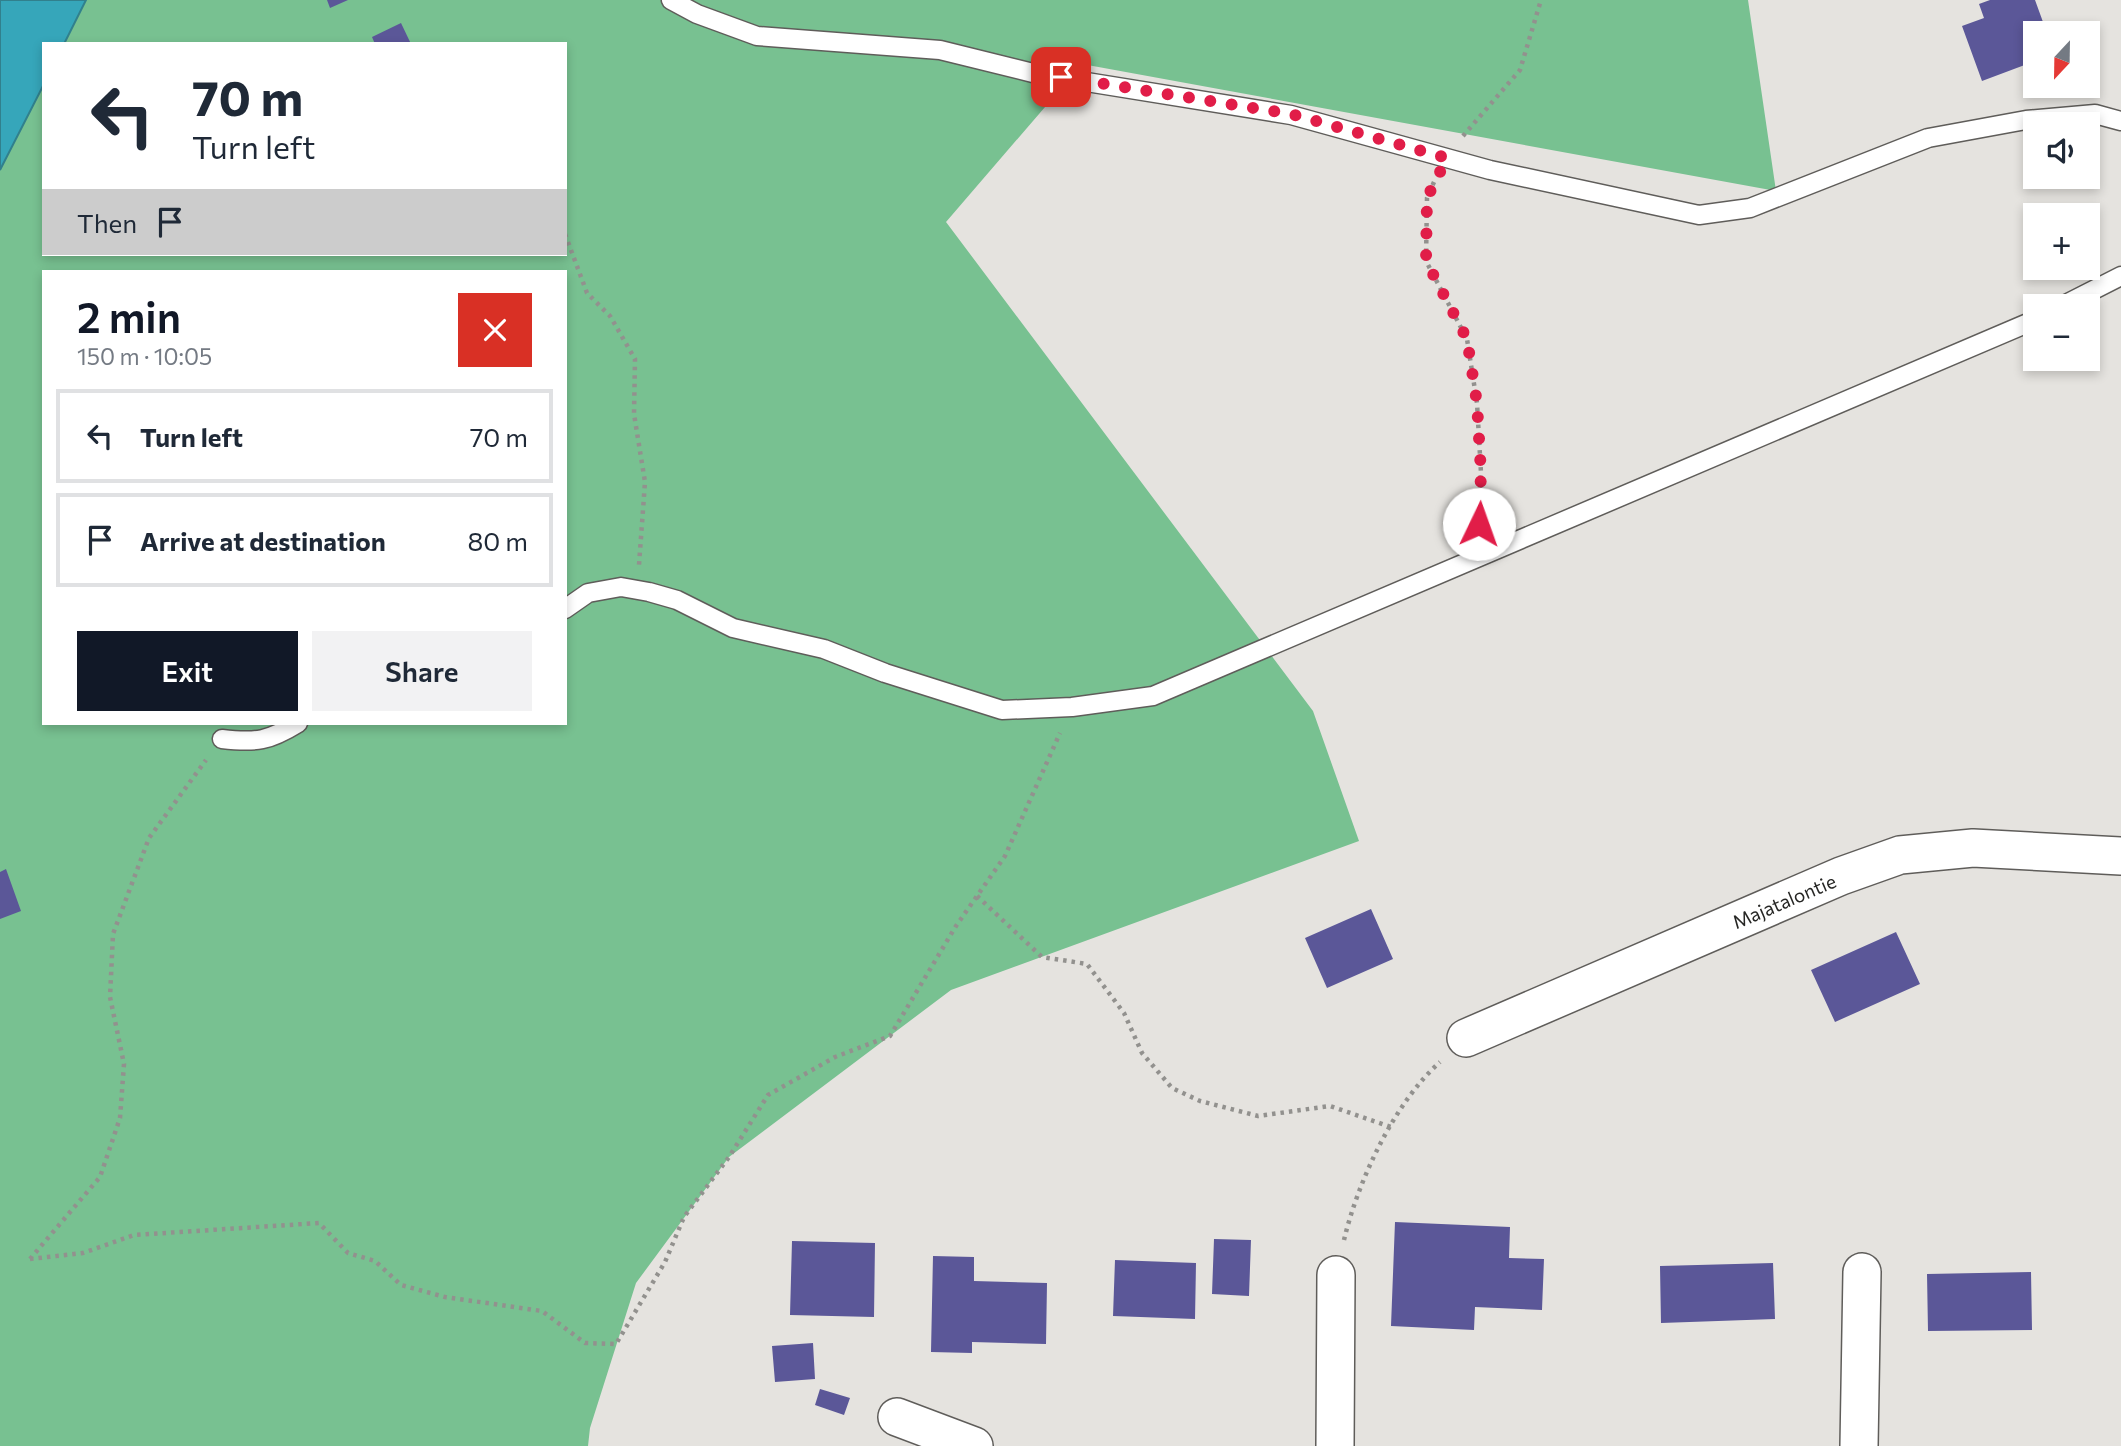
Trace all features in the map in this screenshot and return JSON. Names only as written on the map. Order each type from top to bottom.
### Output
[{"type":"street","name":"Majatalontie","points":[[1466,1038],[1841,876],[1900,855],[1973,848],[2121,856]]},
{"type":"street","points":[[1859,1446],[1862,1272]]},
{"type":"street","points":[[1335,1446],[1336,1275]]},
{"type":"street","points":[[897,1417],[974,1446]]},
{"type":"lane","points":[[671,0],[697,14],[757,36],[940,50],[1037,74],[1291,114],[1490,170],[1699,215],[1750,208],[1928,138],[2026,120],[2095,114],[2121,121]]},
{"type":"lane","points":[[2085,294],[2121,275]]},
{"type":"lane","points":[[567,608],[588,593],[621,587],[637,590],[677,600],[733,628],[824,649],[886,673],[1002,710],[1072,707],[1153,696],[2023,325]]},
{"type":"lane","points":[[222,739],[248,742],[272,739],[295,725]]},
{"type":"path","points":[[1472,562],[1479,524],[1481,473],[1475,390],[1467,339],[1426,261],[1427,198],[1447,158],[1520,70],[1541,0]]},
{"type":"path","points":[[567,239],[587,293],[610,316],[635,359],[634,414],[645,482],[637,590]]},
{"type":"path","points":[[222,739],[149,838],[113,934],[110,997],[124,1064],[120,1118],[100,1177],[63,1224],[30,1259],[83,1252],[134,1235],[320,1223],[348,1253],[375,1261],[401,1285],[445,1297],[542,1311],[585,1343],[616,1344],[665,1262],[684,1217],[729,1157],[768,1095],[835,1057],[890,1036],[904,1008],[1005,856],[1072,707]]},
{"type":"path","points":[[977,895],[1042,957],[1087,964],[1124,1013],[1142,1053],[1172,1088],[1200,1101],[1258,1116],[1330,1106],[1391,1128]]},
{"type":"path","points":[[1336,1275],[1351,1211],[1391,1128],[1432,1069],[1466,1038]]},
{"type":"green space","points":[[83,0],[1748,0],[1776,191],[1082,64],[946,222],[1313,711],[1359,841],[951,990],[729,1157],[636,1283],[590,1428],[588,1446],[0,1446],[0,150],[42,75],[42,256],[567,256],[567,42],[60,42]]},
{"type":"water","points":[[0,0],[86,0],[65,42],[42,42],[42,88],[0,170]]},
{"type":"building","points":[[327,0],[348,0],[330,8]]},
{"type":"building","points":[[1990,0],[2035,0],[2043,21],[2023,21],[2023,66],[1982,81],[1962,26],[1984,18],[1979,4]]},
{"type":"building","points":[[401,23],[410,42],[374,42],[372,37]]},
{"type":"building","points":[[6,869],[21,911],[0,919],[0,872]]},
{"type":"building","points":[[1371,909],[1393,959],[1327,988],[1305,938]]},
{"type":"building","points":[[1896,932],[1920,984],[1835,1022],[1811,970]]},
{"type":"building","points":[[1395,1222],[1510,1227],[1509,1258],[1544,1259],[1542,1310],[1475,1307],[1474,1330],[1391,1326]]},
{"type":"building","points":[[1214,1239],[1251,1240],[1249,1296],[1212,1294]]},
{"type":"building","points":[[792,1241],[875,1243],[874,1317],[790,1315]]},
{"type":"building","points":[[933,1256],[974,1257],[974,1281],[1047,1283],[1046,1344],[972,1342],[972,1353],[931,1352]]},
{"type":"building","points":[[1115,1260],[1196,1263],[1195,1319],[1113,1316]]},
{"type":"building","points":[[1773,1263],[1775,1319],[1661,1323],[1660,1266]]},
{"type":"building","points":[[2031,1272],[2032,1330],[1928,1331],[1927,1274]]},
{"type":"building","points":[[813,1343],[815,1379],[775,1382],[772,1346]]},
{"type":"building","points":[[820,1389],[850,1398],[844,1415],[815,1405]]},
{"type":"route","points":[[1061,77],[1291,114],[1447,158],[1427,198],[1426,261],[1467,339],[1477,403],[1481,473],[1479,524]]}]
